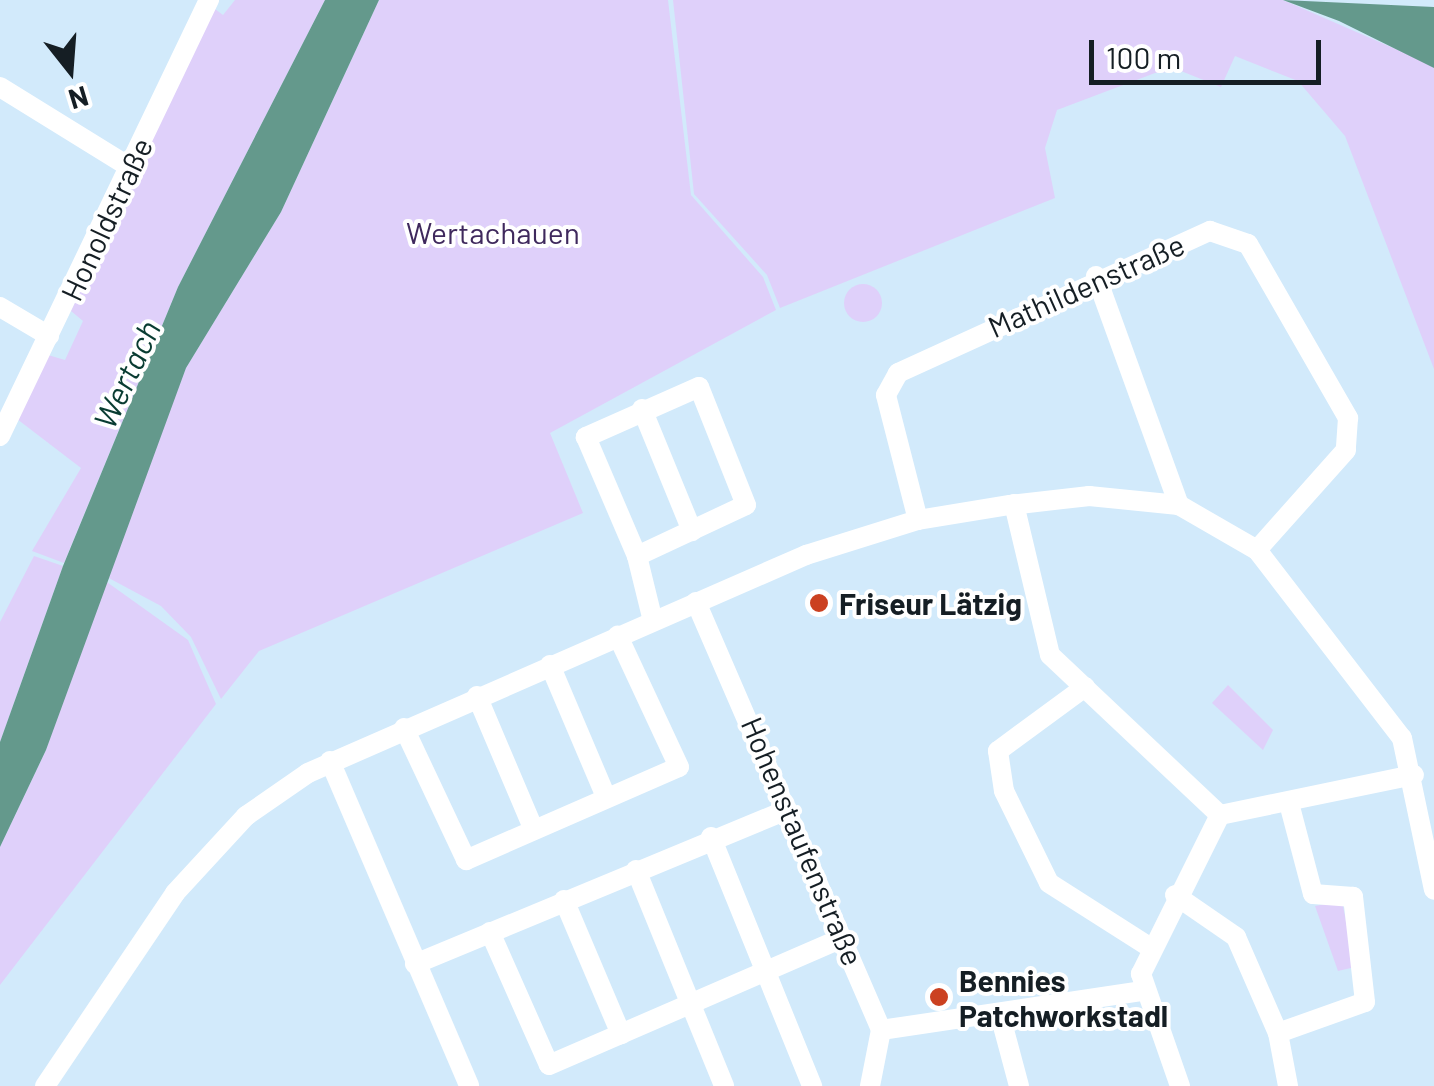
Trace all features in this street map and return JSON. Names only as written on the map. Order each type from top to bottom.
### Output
[{"type":"street","name":"Honoldstraße","points":[[3,423],[131,168],[205,1]]},
{"type":"street","points":[[0,87],[131,168]]},
{"type":"street","name":"Mathildenstraße","points":[[918,520],[888,384],[1096,276],[1210,231],[1248,244],[1350,436],[1257,550]]},
{"type":"street","points":[[1096,276],[1180,506]]},
{"type":"street","points":[[0,307],[49,336]]},
{"type":"street","points":[[638,556],[746,506],[699,387],[586,437],[638,556],[653,620]]},
{"type":"street","points":[[642,409],[692,532]]},
{"type":"street","points":[[50,1084],[212,850],[330,761],[696,602],[918,520],[1014,504],[1090,496],[1180,506],[1257,550],[1382,706],[1414,776],[1434,890]]},
{"type":"street","points":[[1014,504],[1042,643],[1084,688],[1220,815]]},
{"type":"street","name":"Hohenstaufenstraße","points":[[696,602],[881,1030]]},
{"type":"street","points":[[404,728],[466,860],[679,767],[618,636]]},
{"type":"street","points":[[550,665],[606,796]]},
{"type":"street","points":[[1084,688],[998,751],[1004,790],[1048,883],[1148,946]]},
{"type":"street","points":[[477,696],[533,828]]},
{"type":"street","points":[[330,761],[469,1086]]},
{"type":"street","points":[[1220,815],[1414,776]]},
{"type":"street","points":[[1278,1033],[1365,1002],[1353,897],[1313,894],[1289,803]]},
{"type":"street","points":[[415,964],[786,810]]},
{"type":"street","points":[[1180,1086],[1141,991],[1148,946],[1220,815]]},
{"type":"street","points":[[711,838],[812,1086]]},
{"type":"street","points":[[636,870],[719,1084]]},
{"type":"street","points":[[1175,894],[1236,937],[1278,1033],[1288,1086]]},
{"type":"street","points":[[564,900],[621,1034]]},
{"type":"street","points":[[490,932],[549,1065],[843,938]]},
{"type":"street","points":[[870,1086],[881,1030],[1141,991]]},
{"type":"street","points":[[1000,1015],[1020,1086]]},
{"type":"green space","points":[[235,0],[325,0],[178,287],[64,563],[32,551],[81,468],[17,419],[48,355],[65,360],[83,321],[71,311],[211,6],[223,15]]},
{"type":"green space","name":"Wertachauen","points":[[379,0],[668,0],[691,195],[763,277],[776,310],[550,433],[583,513],[259,651],[221,699],[191,637],[161,606],[105,576],[186,368],[281,212]]},
{"type":"green space","points":[[673,0],[1283,0],[1423,61],[1434,68],[1434,369],[1345,136],[1298,81],[1235,56],[1221,87],[1181,71],[1155,73],[1057,110],[1045,148],[1055,198],[780,308],[767,275],[694,194]]},
{"type":"green space","points":[[863,284],[877,289],[882,303],[877,317],[863,322],[849,317],[844,303],[849,289]]},
{"type":"green space","points":[[34,556],[63,566],[0,742],[0,622]]},
{"type":"green space","points":[[104,580],[188,640],[216,704],[0,985],[0,847],[46,750]]},
{"type":"green space","points":[[1228,685],[1273,730],[1263,750],[1212,703]]},
{"type":"green space","points":[[1342,901],[1355,967],[1338,971],[1315,906]]},
{"type":"shaded area","points":[[325,0],[379,0],[281,212],[186,368],[46,750],[0,847],[0,742],[63,566],[178,287]]},
{"type":"shaded area","points":[[1283,0],[1434,7],[1434,68],[1339,21]]},
{"type":"place","name":"Friseur Lätzig","points":[[819,603]]},
{"type":"place","name":"Bennies Patchworkstadl","points":[[939,997]]},
{"type":"water label","name":"Wertach","points":[[126,374]]}]
